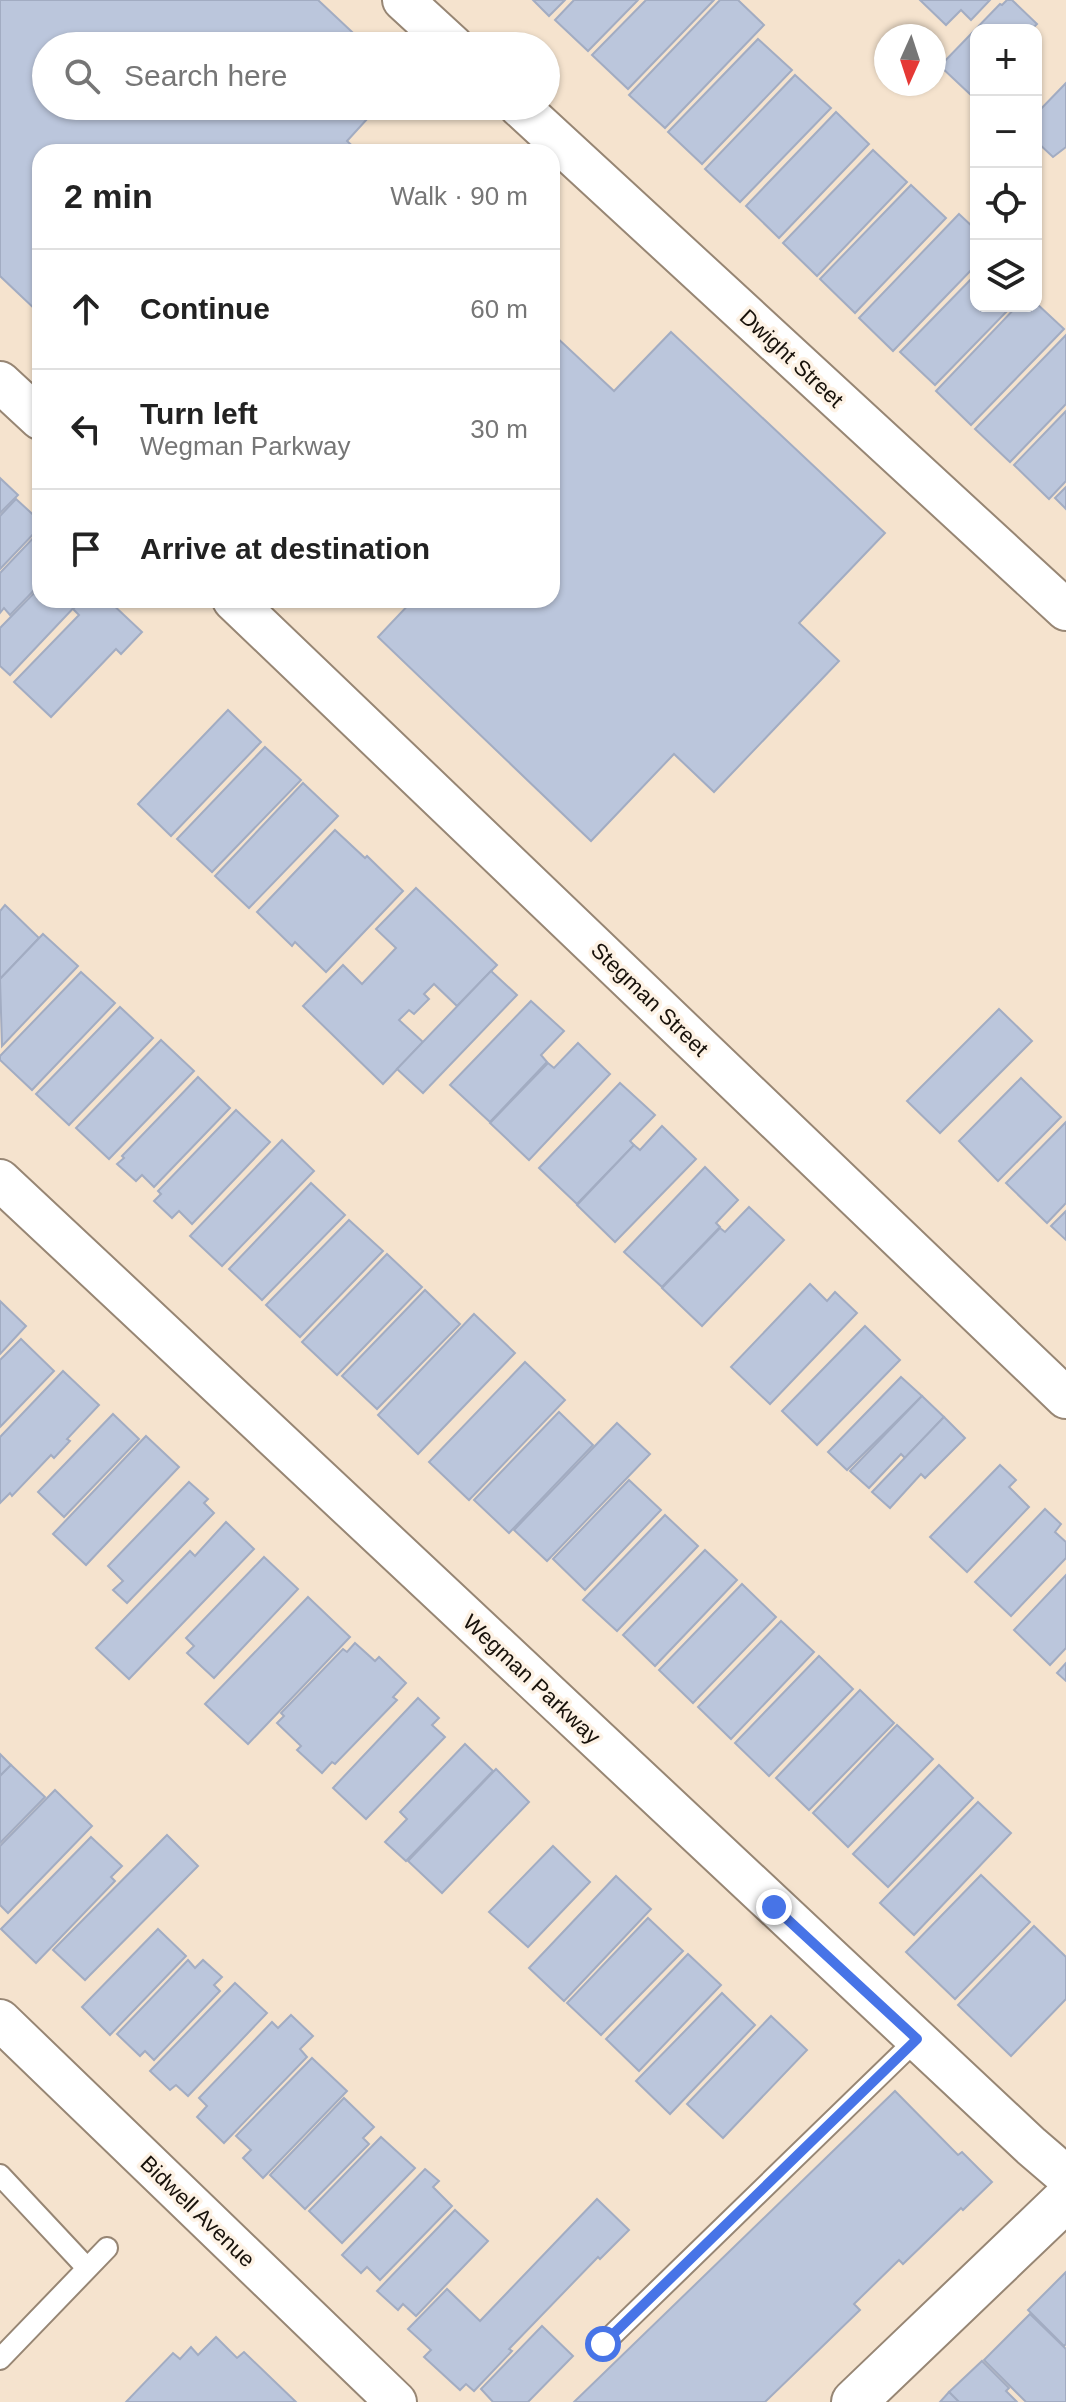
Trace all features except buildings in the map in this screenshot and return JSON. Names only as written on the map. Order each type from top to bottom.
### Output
[{"type":"street","points":[[403,0],[438,32]]},
{"type":"street","name":"Dwight Street","points":[[534,120],[1066,610]]},
{"type":"street","points":[[0,382],[32,412]]},
{"type":"street","name":"Stegman Street","points":[[241,608],[1066,1398]]},
{"type":"street","name":"Wegman Parkway","points":[[0,1180],[763,1897],[1066,2176]]},
{"type":"street","name":"Bidwell Avenue","points":[[0,2020],[396,2402]]},
{"type":"street","points":[[854,2402],[1066,2199]]},
{"type":"lane","points":[[603,2344],[917,2039]]},
{"type":"lane","points":[[0,2175],[87,2268]]},
{"type":"lane","points":[[2,2353],[107,2248]]},
{"type":"route","points":[[603,2344],[917,2039],[774,1907]]}]
